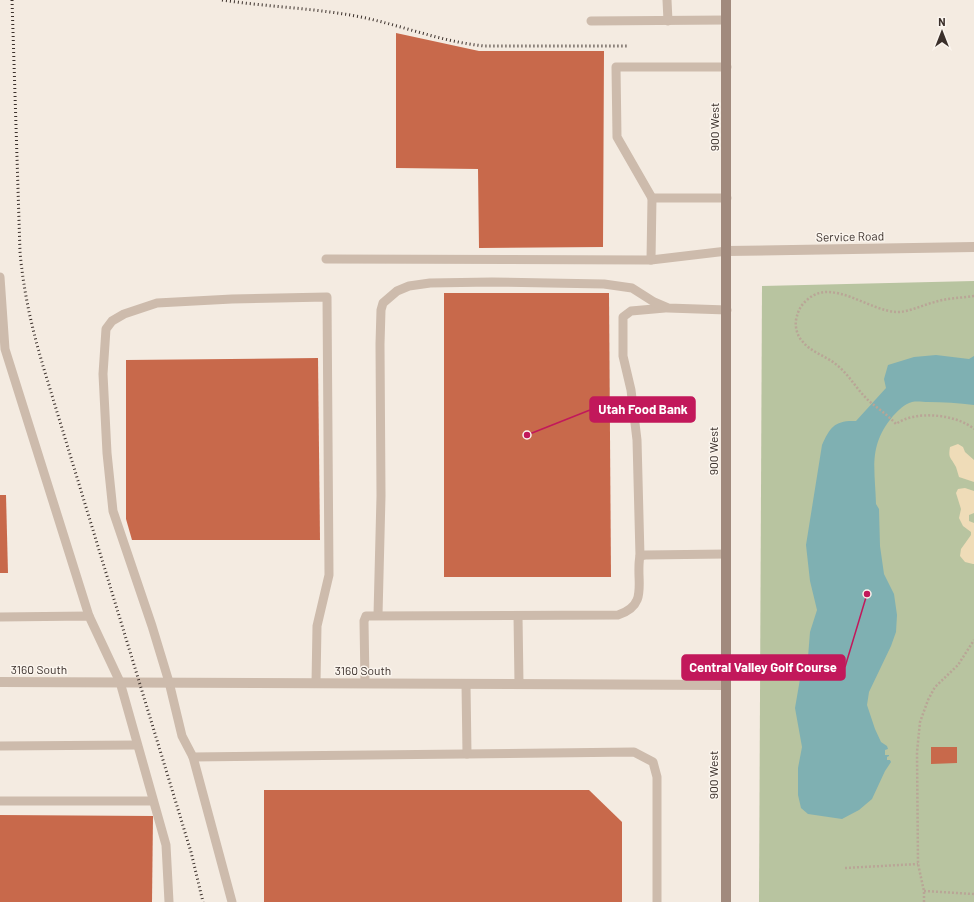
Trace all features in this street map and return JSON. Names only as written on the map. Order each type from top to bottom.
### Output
[{"type":"main road","name":"900 West","points":[[726,0],[726,902]]},
{"type":"street","name":"Service Road","points":[[727,251],[974,247]]},
{"type":"street","name":"3160 South","points":[[0,682],[725,685]]},
{"type":"lane","points":[[667,0],[668,20]]},
{"type":"lane","points":[[592,21],[726,20]]},
{"type":"lane","points":[[651,260],[652,198],[617,137],[616,66],[727,66]]},
{"type":"lane","points":[[652,198],[727,198]]},
{"type":"lane","points":[[326,259],[651,260],[727,251]]},
{"type":"lane","points":[[0,277],[5,349],[89,616],[120,682],[166,846],[168,902]]},
{"type":"lane","points":[[378,615],[381,496],[380,337],[381,310],[383,303],[397,291],[410,286],[430,284],[516,282],[604,284],[632,288],[654,302],[668,308]]},
{"type":"lane","points":[[232,902],[193,757],[182,736],[169,682],[152,626],[113,511],[107,453],[103,374],[106,330],[112,321],[124,314],[157,303],[232,299],[327,297],[329,575],[317,626],[316,683]]},
{"type":"lane","points":[[365,683],[364,621],[366,616],[618,615],[633,608],[638,599],[640,512],[637,440],[632,394],[623,356],[623,318],[631,310],[668,308],[727,310]]},
{"type":"lane","points":[[640,556],[645,554],[726,554]]},
{"type":"lane","points":[[0,617],[89,616]]},
{"type":"lane","points":[[518,616],[519,684]]},
{"type":"lane","points":[[466,684],[467,754]]},
{"type":"lane","points":[[0,746],[138,745]]},
{"type":"lane","points":[[193,757],[634,752],[653,762],[657,777],[657,902]]},
{"type":"lane","points":[[0,801],[153,801]]},
{"type":"path","points":[[974,296],[935,302],[915,309],[897,312],[888,311],[827,291],[813,294],[802,304],[799,309],[796,325],[802,342],[814,351],[824,355],[838,366],[866,398],[896,424],[901,420],[920,416],[938,416],[966,423],[974,429]]},
{"type":"path","points":[[924,902],[924,892],[918,864],[917,752],[920,722],[928,700],[935,687],[958,665],[974,640]]},
{"type":"path","points":[[845,868],[918,864]]},
{"type":"path","points":[[924,892],[974,894]]},
{"type":"green space","points":[[974,281],[974,902],[759,902],[762,286]]},
{"type":"sand","points":[[958,444],[963,447],[965,452],[974,460],[974,482],[959,477],[956,467],[950,458],[950,447]]},
{"type":"sand","points":[[965,488],[974,491],[974,513],[969,515],[969,521],[974,523],[974,564],[965,562],[960,556],[961,549],[971,535],[971,532],[963,526],[959,518],[961,509],[956,493],[958,489]]},
{"type":"water","points":[[936,355],[969,359],[974,356],[974,405],[918,402],[906,404],[893,416],[885,427],[876,448],[874,468],[876,504],[879,509],[880,546],[884,574],[894,594],[897,615],[896,632],[869,692],[867,705],[881,742],[887,746],[888,749],[885,750],[885,755],[889,756],[887,757],[887,760],[890,760],[891,762],[885,771],[872,799],[859,810],[842,819],[808,814],[801,808],[798,795],[798,768],[802,747],[795,708],[800,679],[808,657],[810,632],[817,610],[810,581],[806,545],[822,445],[834,426],[838,423],[856,421],[886,388],[884,379],[888,365],[914,357]]},
{"type":"building","points":[[396,33],[479,51],[604,51],[603,247],[479,248],[478,169],[396,168]]},
{"type":"building","points":[[444,293],[609,293],[611,577],[444,577]]},
{"type":"building","points":[[318,358],[320,540],[132,540],[126,519],[126,360]]},
{"type":"building","points":[[0,495],[6,495],[8,573],[0,573]]},
{"type":"building","points":[[931,747],[957,747],[957,763],[931,764]]},
{"type":"building","points":[[264,790],[589,790],[622,822],[622,902],[264,902]]},
{"type":"building","points":[[0,815],[153,816],[152,902],[0,902]]},
{"type":"railway","points":[[12,0],[20,252],[30,317],[42,363],[191,852],[203,902]]},
{"type":"railway","points":[[222,0],[344,14],[454,41],[485,46],[628,46]]},
{"type":"place","name":"Utah Food Bank","points":[[527,435]]},
{"type":"place","name":"Central Valley Golf Course","points":[[867,594]]}]
